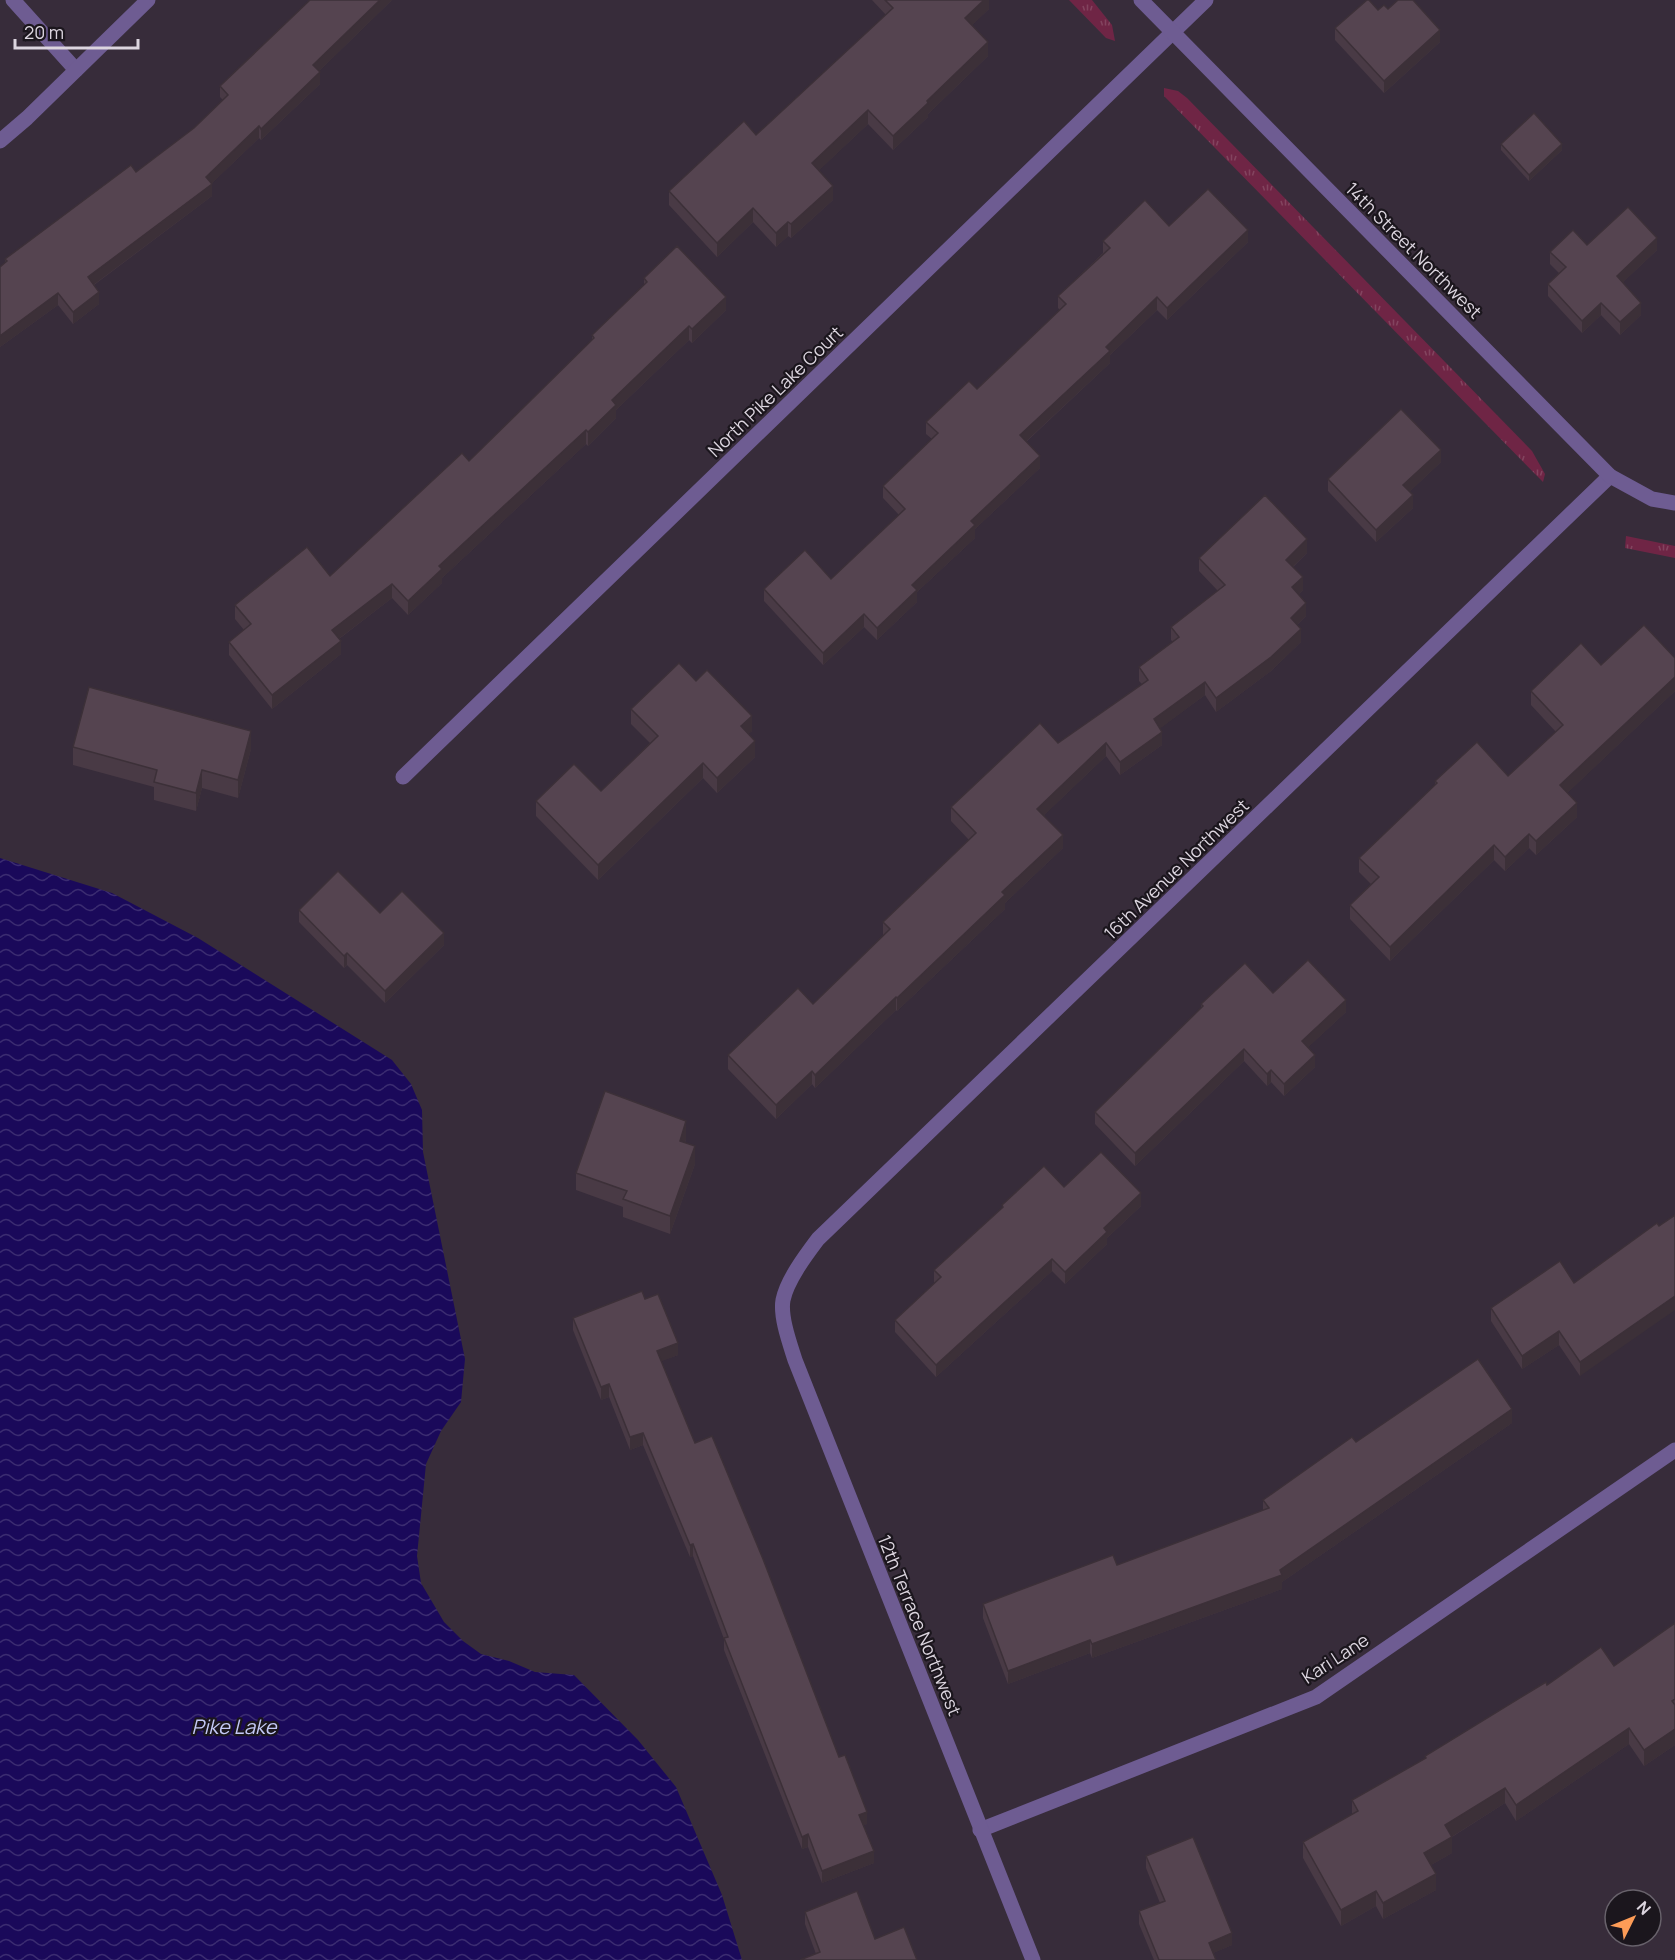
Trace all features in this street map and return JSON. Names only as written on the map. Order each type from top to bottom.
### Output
[{"type":"street","points":[[13,0],[76,70]]},
{"type":"street","points":[[0,141],[27,118],[148,0]]},
{"type":"street","name":"14th Street Northwest","points":[[1141,0],[1610,476],[1652,499],[1675,503]]},
{"type":"street","name":"North Pike Lake Court","points":[[403,777],[1206,0]]},
{"type":"street","name":"16th Avenue Northwest","points":[[783,1301],[798,1267],[818,1239],[1569,519],[1610,476]]},
{"type":"street","name":"12th Terrace Northwest","points":[[783,1301],[786,1329],[795,1360],[1033,1960]]},
{"type":"street","name":"Kari Lane","points":[[980,1830],[1316,1697],[1675,1450]]},
{"type":"green space","points":[[1069,0],[1092,0],[1112,25],[1115,41],[1106,38]]},
{"type":"green space","points":[[1164,88],[1178,91],[1187,98],[1532,451],[1545,474],[1543,482],[1164,96]]},
{"type":"green space","points":[[1626,536],[1675,546],[1675,558],[1625,548]]},
{"type":"water","name":"Pike Lake","points":[[0,858],[112,893],[198,938],[392,1060],[411,1084],[422,1110],[423,1152],[465,1359],[461,1402],[441,1431],[426,1464],[417,1556],[421,1583],[444,1622],[463,1641],[481,1654],[509,1661],[535,1672],[574,1675],[638,1740],[676,1787],[722,1895],[742,1960],[0,1960]]},
{"type":"building","points":[[310,0],[380,0],[313,65],[320,72],[261,129],[259,126],[206,177],[212,184],[88,277],[99,292],[73,312],[58,293],[0,336],[0,267],[7,261],[5,259],[131,165],[136,172],[194,128],[228,95],[220,86]]},
{"type":"building","points":[[885,0],[984,0],[965,18],[988,42],[893,136],[868,110],[812,163],[833,186],[791,224],[788,222],[776,233],[753,208],[717,243],[669,191],[744,121],[756,135],[893,8]]},
{"type":"building","points":[[1367,0],[1378,10],[1384,5],[1388,9],[1398,0],[1413,0],[1440,30],[1384,81],[1335,28]]},
{"type":"building","points":[[1534,113],[1562,144],[1529,175],[1501,144]]},
{"type":"building","points":[[1208,189],[1248,230],[1167,308],[1157,297],[1106,347],[1110,351],[1020,435],[1040,456],[971,521],[975,525],[912,585],[917,590],[877,628],[864,614],[823,653],[764,589],[805,550],[831,579],[905,509],[883,486],[938,433],[926,422],[969,381],[977,389],[1066,304],[1058,296],[1110,248],[1103,241],[1145,200],[1169,226]]},
{"type":"building","points":[[1628,207],[1657,238],[1617,276],[1641,303],[1620,322],[1601,303],[1582,321],[1548,284],[1566,267],[1550,252],[1573,230],[1587,245]]},
{"type":"building","points":[[677,246],[726,297],[692,329],[689,326],[612,400],[616,405],[439,566],[442,569],[408,601],[392,584],[332,630],[341,641],[272,695],[229,642],[251,624],[235,605],[307,547],[330,576],[462,453],[469,461],[594,338],[592,335],[647,282],[644,278]]},
{"type":"building","points":[[1401,409],[1441,450],[1403,485],[1413,495],[1376,530],[1328,479]]},
{"type":"building","points":[[1265,495],[1307,539],[1286,560],[1303,577],[1292,587],[1306,603],[1291,618],[1301,629],[1271,657],[1216,698],[1205,682],[1154,719],[1162,732],[1120,762],[1106,743],[1037,809],[1063,835],[1002,892],[1005,895],[897,998],[815,1075],[812,1071],[776,1105],[728,1055],[798,988],[813,1004],[890,929],[883,922],[976,833],[951,807],[1040,723],[1058,743],[1148,680],[1139,667],[1179,637],[1171,627],[1225,585],[1199,558]]},
{"type":"building","points":[[1644,625],[1675,658],[1675,677],[1560,785],[1577,803],[1536,841],[1529,834],[1505,857],[1494,845],[1390,947],[1350,905],[1379,877],[1359,858],[1477,742],[1508,776],[1563,725],[1531,691],[1581,643],[1601,665]]},
{"type":"building","points":[[679,663],[696,681],[707,670],[752,716],[741,726],[755,741],[717,778],[703,763],[598,865],[536,801],[574,764],[601,791],[658,736],[631,709]]},
{"type":"building","points":[[89,687],[251,731],[238,780],[202,770],[196,793],[154,782],[157,770],[73,747]]},
{"type":"building","points":[[338,871],[380,913],[402,891],[444,933],[385,991],[347,953],[344,956],[299,910]]},
{"type":"building","points":[[1308,960],[1346,1000],[1302,1041],[1315,1055],[1284,1084],[1271,1070],[1267,1074],[1244,1049],[1135,1153],[1095,1112],[1203,1006],[1201,1004],[1245,963],[1273,993]]},
{"type":"building","points":[[605,1091],[686,1121],[680,1141],[695,1146],[670,1216],[623,1199],[627,1191],[576,1173]]},
{"type":"building","points":[[1101,1152],[1141,1193],[1104,1228],[1107,1232],[1065,1272],[1052,1259],[936,1365],[895,1320],[941,1277],[934,1270],[1044,1166],[1064,1187]]},
{"type":"building","points":[[1675,1215],[1675,1296],[1580,1362],[1559,1331],[1522,1356],[1491,1308],[1560,1261],[1574,1283],[1657,1223],[1659,1226]]},
{"type":"building","points":[[642,1291],[645,1299],[658,1294],[678,1343],[657,1351],[695,1443],[712,1436],[763,1559],[839,1757],[845,1755],[867,1812],[859,1815],[874,1851],[822,1871],[808,1834],[802,1837],[724,1638],[728,1637],[693,1544],[690,1545],[643,1433],[630,1437],[609,1384],[601,1387],[573,1318]]},
{"type":"building","points":[[1478,1359],[1512,1409],[1280,1570],[1282,1575],[1092,1644],[1090,1640],[1008,1671],[983,1604],[1113,1555],[1117,1565],[1269,1508],[1263,1500],[1352,1437],[1356,1442]]},
{"type":"building","points":[[1675,1623],[1675,1699],[1672,1701],[1675,1705],[1675,1729],[1644,1750],[1629,1728],[1516,1805],[1505,1788],[1445,1825],[1452,1837],[1424,1853],[1436,1874],[1383,1903],[1376,1891],[1341,1910],[1303,1842],[1358,1811],[1352,1800],[1426,1758],[1425,1756],[1546,1682],[1547,1685],[1601,1647],[1614,1666]]},
{"type":"building","points":[[1193,1837],[1232,1933],[1209,1943],[1216,1960],[1159,1960],[1139,1911],[1165,1901],[1146,1856]]},
{"type":"building","points":[[857,1891],[875,1939],[904,1927],[917,1960],[800,1960],[820,1952],[805,1912]]}]
